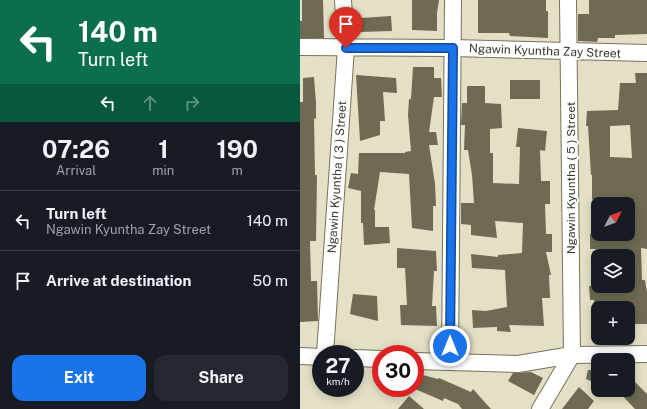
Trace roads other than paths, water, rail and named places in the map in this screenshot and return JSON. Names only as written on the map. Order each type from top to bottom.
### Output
[{"type":"street","name":"Ngawin Kyuntha ( 3 ) Street","points":[[327,345],[346,48],[343,0]]},
{"type":"street","points":[[450,362],[453,0]]},
{"type":"street","name":"Ngawin Kyuntha ( 5 ) Street","points":[[568,0],[570,52],[572,355]]},
{"type":"street","name":"Ngawin Kyuntha Zay Street","points":[[300,47],[453,48],[647,54]]},
{"type":"street","points":[[424,361],[518,364],[572,355],[647,354]]},
{"type":"street","points":[[540,409],[572,355]]},
{"type":"street","points":[[300,356],[312,357]]}]
